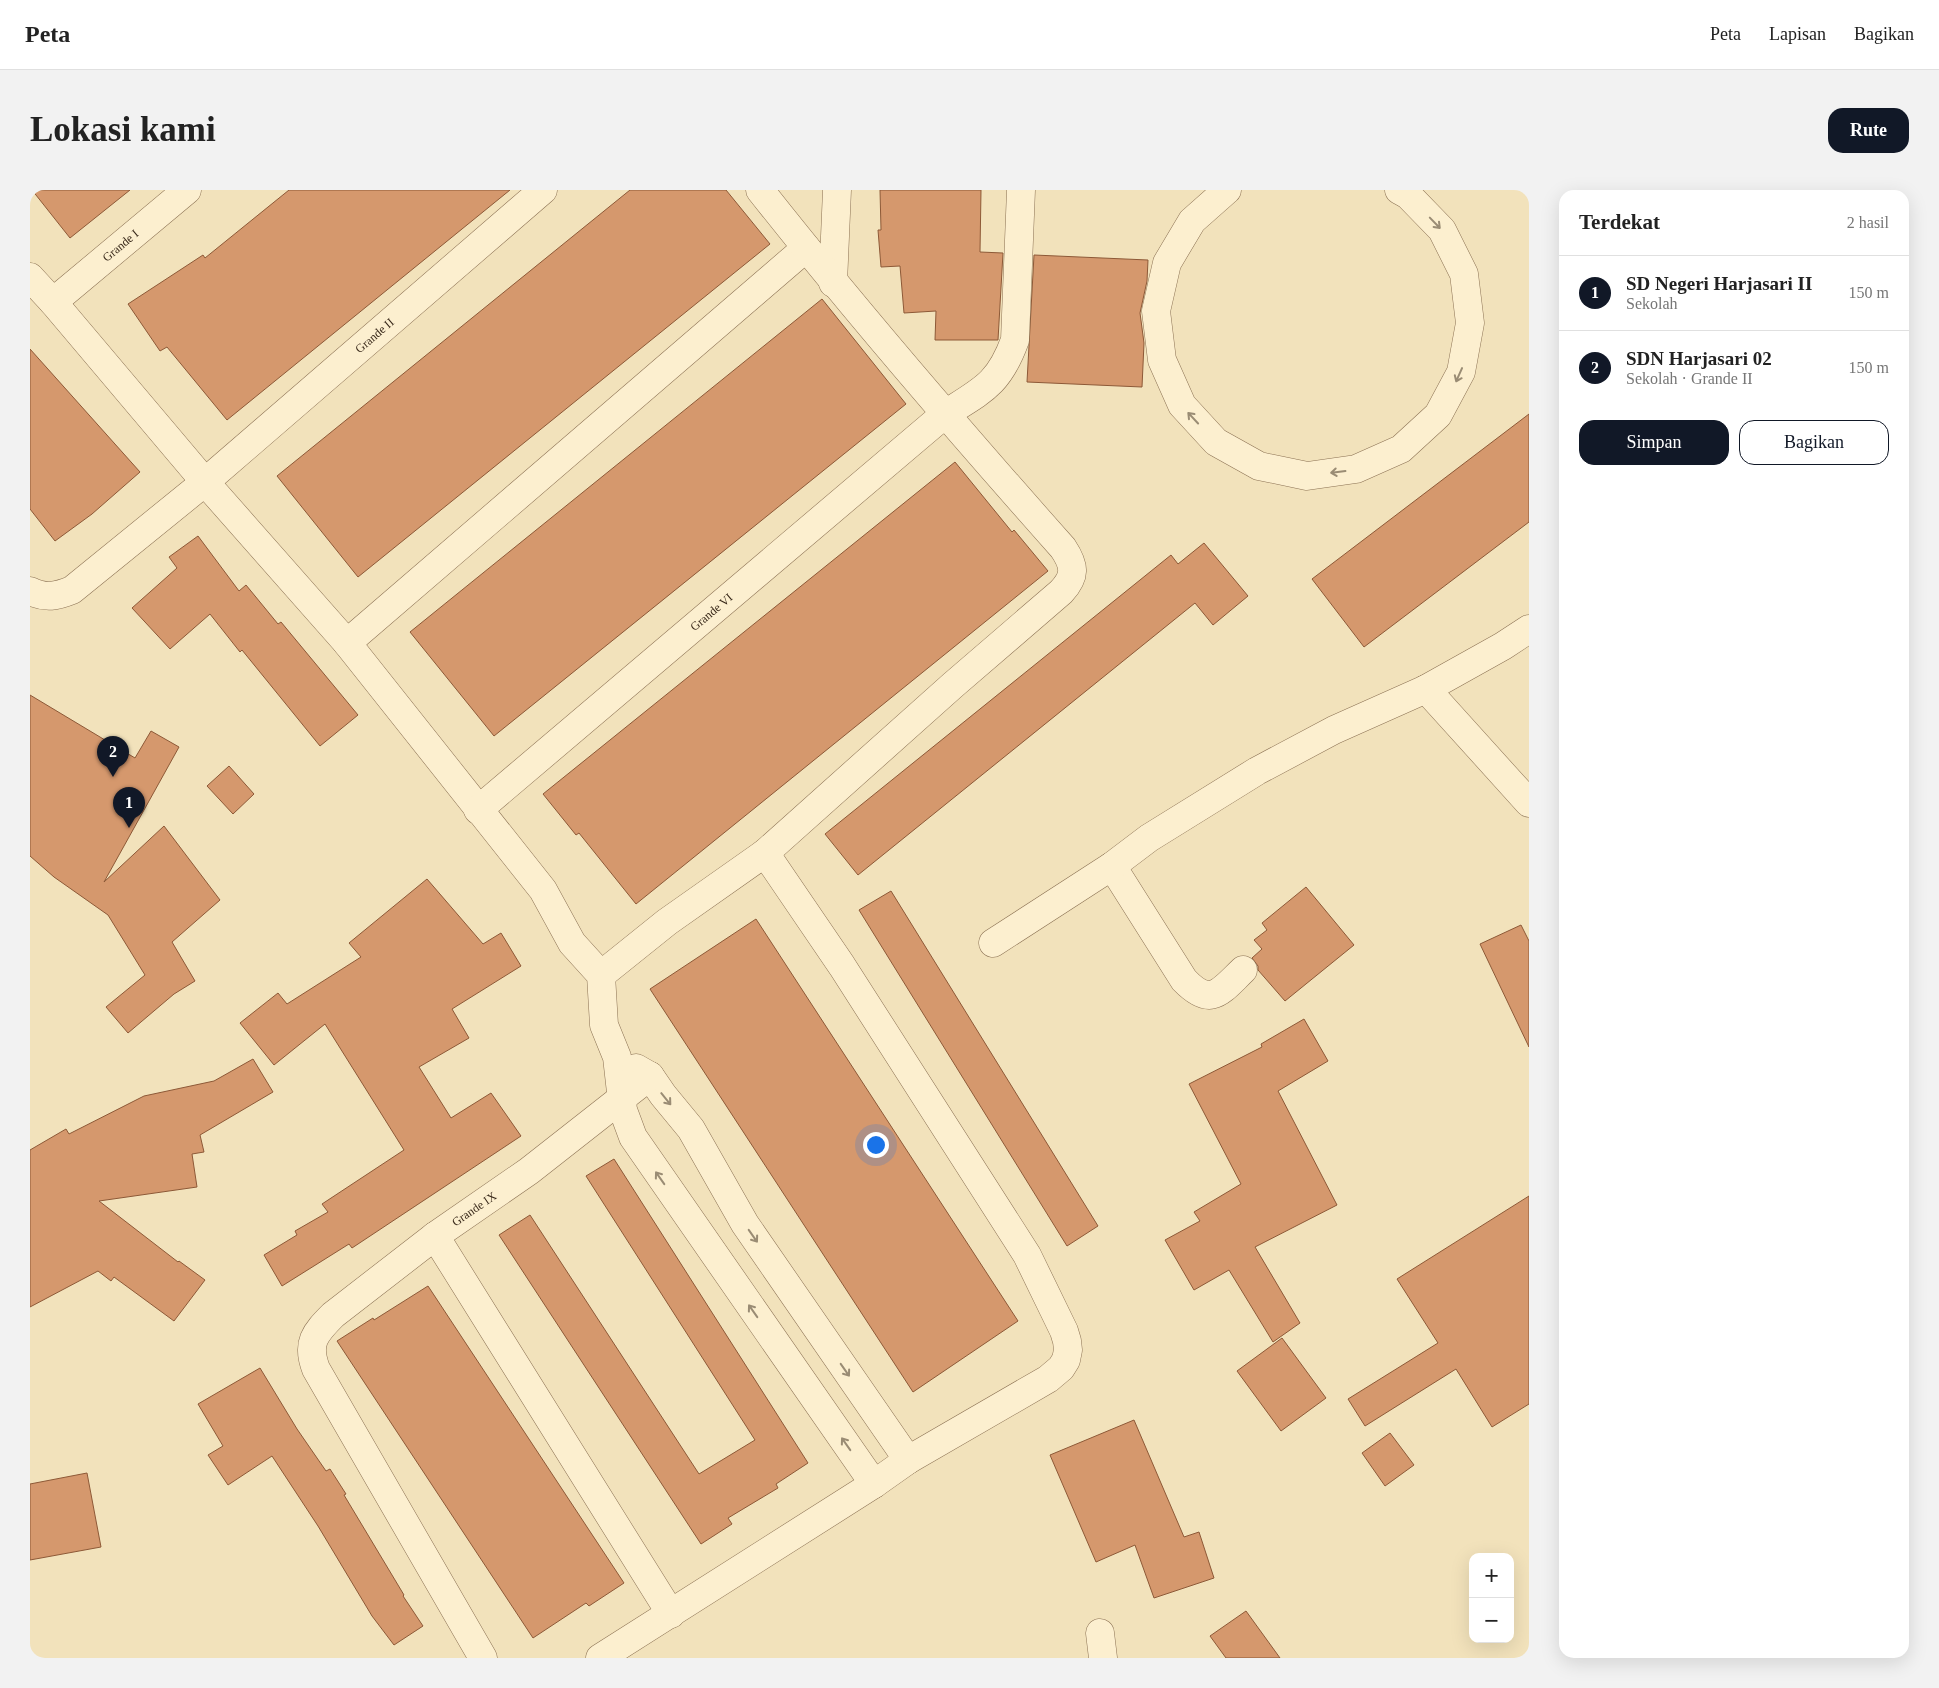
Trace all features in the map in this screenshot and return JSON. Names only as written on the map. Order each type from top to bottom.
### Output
[{"type":"street","name":"Grande I","points":[[53,302],[187,190]]},
{"type":"street","name":"Grande II","points":[[30,591],[48,597],[58,596],[72,590],[205,482],[543,190]]},
{"type":"street","points":[[601,975],[667,922],[765,853],[953,684],[1070,583],[1071,561],[1064,548],[945,414],[833,283],[760,190]]},
{"type":"street","points":[[833,283],[838,190]]},
{"type":"street","name":"Grande VI","points":[[478,810],[945,414],[987,388],[1008,359],[1016,340],[1021,190]]},
{"type":"street","points":[[1227,190],[1192,220],[1167,263],[1156,311],[1162,360],[1182,405],[1216,442],[1259,466],[1307,476],[1356,469],[1401,449],[1438,415],[1461,372],[1470,323],[1464,274],[1442,230],[1408,195],[1399,190]]},
{"type":"street","points":[[348,643],[806,248]]},
{"type":"street","points":[[30,277],[205,482],[348,643],[543,890],[572,943],[601,975],[604,1025],[617,1057],[623,1110],[633,1137],[874,1484]]},
{"type":"street","points":[[993,943],[1112,866],[1149,838],[1257,771],[1334,730],[1426,689],[1503,646],[1529,629]]},
{"type":"street","points":[[1426,689],[1529,803]]},
{"type":"street","points":[[600,1658],[874,1484],[908,1460],[1048,1379],[1061,1368],[1066,1360],[1068,1350],[1064,1330],[1027,1255],[842,966],[765,853]]},
{"type":"street","points":[[1112,866],[1184,980],[1195,991],[1205,996],[1216,994],[1243,970]]},
{"type":"street","points":[[617,1057],[650,1076],[691,1129],[745,1224],[908,1460]]},
{"type":"street","name":"Grande IX","points":[[483,1658],[316,1369],[310,1349],[314,1337],[333,1315],[435,1236],[529,1171],[650,1076]]},
{"type":"street","points":[[435,1236],[671,1614]]},
{"type":"building","points":[[32,190],[130,190],[70,238]]},
{"type":"building","points":[[289,190],[510,190],[227,420],[167,347],[160,351],[128,304],[203,255],[205,258]]},
{"type":"building","points":[[630,190],[726,190],[770,244],[358,577],[277,476]]},
{"type":"building","points":[[880,190],[981,190],[980,252],[1003,253],[998,340],[935,340],[936,311],[904,313],[900,266],[881,267],[878,230],[881,230]]},
{"type":"building","points":[[1034,255],[1148,260],[1147,281],[1140,313],[1144,343],[1142,387],[1027,382]]},
{"type":"building","points":[[822,299],[906,404],[494,736],[410,632]]},
{"type":"building","points":[[30,349],[140,472],[92,514],[55,541],[30,509]]},
{"type":"building","points":[[1529,414],[1529,522],[1364,647],[1312,579]]},
{"type":"building","points":[[955,462],[1012,532],[1014,530],[1048,571],[636,904],[579,833],[576,835],[543,794]]},
{"type":"building","points":[[198,536],[239,591],[246,585],[278,624],[281,622],[358,715],[320,746],[242,650],[240,652],[210,614],[170,649],[132,608],[177,568],[169,557]]},
{"type":"building","points":[[1204,543],[1248,596],[1213,625],[1195,603],[858,875],[825,834],[1171,555],[1178,564]]},
{"type":"building","points":[[30,695],[135,758],[151,731],[179,747],[104,882],[164,826],[220,900],[172,942],[195,981],[174,994],[128,1033],[106,1007],[145,975],[108,915],[54,877],[30,856]]},
{"type":"building","points":[[229,766],[254,794],[233,814],[207,786]]},
{"type":"building","points":[[427,879],[483,944],[501,933],[521,966],[452,1009],[469,1038],[419,1067],[451,1118],[491,1093],[521,1136],[352,1248],[349,1244],[282,1286],[264,1255],[297,1235],[295,1231],[328,1212],[322,1204],[404,1150],[325,1024],[274,1065],[240,1023],[278,993],[287,1004],[361,957],[349,943]]},
{"type":"building","points":[[1306,887],[1354,945],[1285,1001],[1258,970],[1258,966],[1252,958],[1262,949],[1254,940],[1267,930],[1262,923]]},
{"type":"building","points":[[891,891],[1098,1226],[1067,1246],[859,910]]},
{"type":"building","points":[[756,919],[1018,1321],[913,1392],[650,989]]},
{"type":"building","points":[[1521,925],[1529,941],[1529,1047],[1480,944]]},
{"type":"building","points":[[1304,1019],[1328,1061],[1278,1091],[1337,1205],[1255,1247],[1300,1323],[1273,1342],[1229,1270],[1194,1290],[1165,1240],[1200,1221],[1194,1212],[1241,1184],[1189,1084],[1262,1047],[1261,1044]]},
{"type":"building","points":[[253,1059],[273,1092],[200,1135],[204,1152],[192,1154],[197,1187],[99,1201],[178,1262],[205,1280],[174,1321],[114,1277],[111,1281],[98,1271],[30,1307],[30,1150],[66,1129],[69,1134],[144,1096],[214,1081]]},
{"type":"building","points":[[614,1159],[808,1463],[776,1484],[778,1488],[728,1518],[732,1524],[701,1544],[499,1235],[530,1215],[699,1474],[755,1440],[586,1176]]},
{"type":"building","points":[[1529,1196],[1529,1404],[1492,1427],[1456,1369],[1365,1426],[1348,1399],[1438,1343],[1397,1279]]},
{"type":"building","points":[[428,1286],[624,1583],[589,1606],[586,1603],[533,1638],[337,1341]]},
{"type":"building","points":[[1282,1338],[1326,1398],[1281,1431],[1237,1371]]},
{"type":"building","points":[[260,1368],[297,1429],[326,1471],[330,1469],[346,1494],[344,1495],[403,1596],[423,1626],[394,1645],[372,1616],[318,1526],[272,1456],[228,1485],[208,1455],[223,1446],[198,1404]]},
{"type":"building","points":[[1134,1420],[1184,1537],[1199,1532],[1214,1578],[1154,1598],[1135,1545],[1096,1562],[1050,1455]]},
{"type":"building","points":[[1390,1433],[1414,1465],[1385,1486],[1362,1453]]},
{"type":"building","points":[[87,1473],[101,1547],[30,1560],[30,1484]]},
{"type":"building","points":[[1246,1611],[1280,1658],[1226,1658],[1210,1636]]},
{"type":"place","name":"SDN Harjasari 02","points":[[113,777]]},
{"type":"place","name":"SD Negeri Harjasari II","points":[[129,828]]}]
